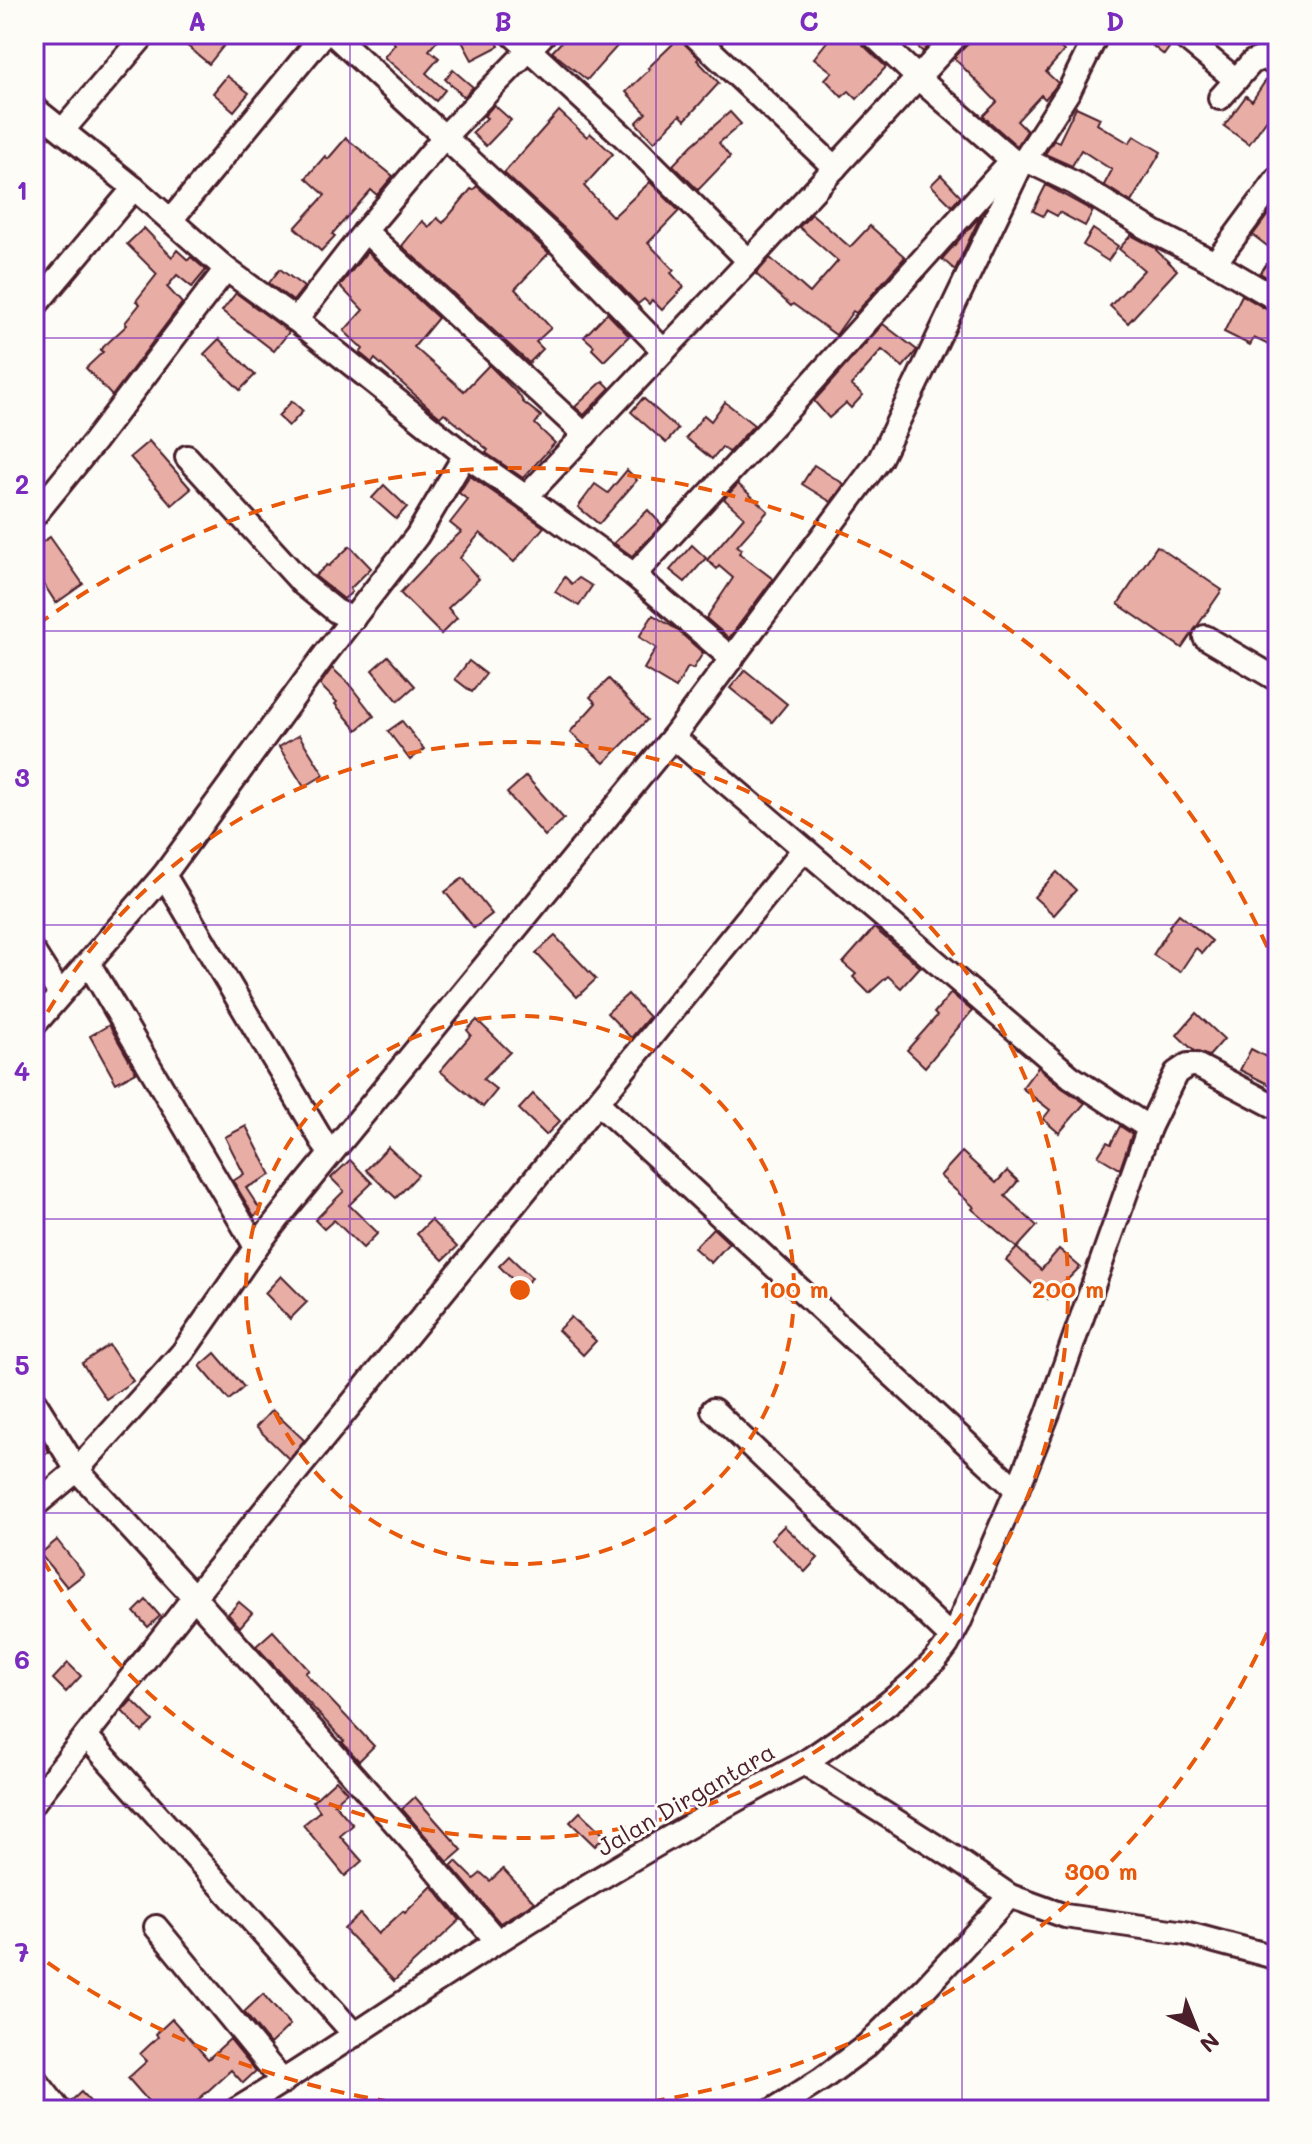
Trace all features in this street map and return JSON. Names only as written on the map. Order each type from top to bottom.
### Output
[{"type":"street","points":[[63,130],[145,34]]},
{"type":"street","points":[[171,220],[324,34]]},
{"type":"street","points":[[333,34],[556,240],[664,351]]},
{"type":"street","points":[[512,34],[537,42],[635,147],[749,261]]},
{"type":"street","points":[[693,34],[835,168]]},
{"type":"street","points":[[872,34],[918,78],[1019,162],[1074,183],[1154,232],[1278,300]]},
{"type":"street","points":[[526,497],[958,34]]},
{"type":"street","points":[[634,575],[1019,162],[1070,89],[1097,34]]},
{"type":"street","points":[[1180,34],[1236,80]]},
{"type":"street","points":[[296,320],[445,136],[537,42]]},
{"type":"street","points":[[1220,98],[1259,58],[1265,57],[1278,67]]},
{"type":"street","points":[[34,108],[134,188],[226,269],[296,320],[465,455],[634,575],[732,659]]},
{"type":"street","points":[[34,1506],[77,1470],[183,1352],[256,1247],[330,1154],[673,737],[880,459],[1019,162]]},
{"type":"street","points":[[1215,263],[1278,178]]},
{"type":"street","points":[[34,307],[134,188]]},
{"type":"street","points":[[365,231],[585,435]]},
{"type":"street","points":[[34,516],[226,269]]},
{"type":"street","points":[[34,1025],[164,875],[417,536],[465,455]]},
{"type":"street","points":[[187,457],[304,585],[336,611],[353,619]]},
{"type":"street","points":[[1205,637],[1278,680]]},
{"type":"street","points":[[673,737],[1071,1077],[1149,1128]]},
{"type":"street","points":[[34,1802],[194,1597],[804,849]]},
{"type":"street","points":[[164,875],[330,1154]]},
{"type":"street","points":[[34,953],[60,994]]},
{"type":"street","points":[[89,964],[256,1247]]},
{"type":"street","points":[[804,1763],[906,1688],[951,1637],[1017,1490],[1053,1399],[1149,1128],[1176,1073],[1188,1065],[1196,1065],[1278,1108]]},
{"type":"street","points":[[598,1103],[1017,1490]]},
{"type":"street","points":[[34,1401],[77,1470],[194,1597],[497,1941]]},
{"type":"street","points":[[713,1410],[951,1637]]},
{"type":"street","points":[[86,1736],[355,2035]]},
{"type":"street","name":"Jalan Dirgantara","points":[[236,2110],[497,1941],[714,1811],[804,1763],[1010,1896],[1065,1916],[1185,1933],[1278,1958]]},
{"type":"street","points":[[773,2110],[866,2046],[926,1987],[1010,1896]]},
{"type":"street","points":[[156,1927],[283,2082]]},
{"type":"street","points":[[34,2078],[59,2110]]},
{"type":"building","points":[[173,34],[233,34],[209,64]]},
{"type":"building","points":[[386,34],[443,34],[429,50],[439,58],[426,73],[445,90],[436,101],[384,57],[395,44]]},
{"type":"building","points":[[458,34],[493,34],[499,46],[472,60]]},
{"type":"building","points":[[569,34],[628,34],[587,80],[552,52]]},
{"type":"building","points":[[833,34],[858,34],[862,44],[886,67],[857,99],[849,91],[842,97],[825,79],[832,72],[814,58]]},
{"type":"building","points":[[892,34],[939,34],[923,52],[911,40],[905,47]]},
{"type":"building","points":[[972,34],[1044,34],[1064,51],[1046,72],[1058,83],[1045,99],[1041,95],[1017,121],[1027,131],[1017,146],[983,116],[997,102],[954,58],[969,43]]},
{"type":"building","points":[[1138,34],[1163,34],[1171,45],[1164,55]]},
{"type":"building","points":[[679,38],[719,83],[685,120],[680,115],[654,142],[636,123],[646,113],[626,92]]},
{"type":"building","points":[[453,70],[473,87],[464,97],[445,79]]},
{"type":"building","points":[[227,76],[249,93],[234,111],[213,93]]},
{"type":"building","points":[[1268,77],[1278,84],[1278,104],[1249,144],[1224,126],[1246,96],[1252,101]]},
{"type":"building","points":[[494,105],[511,120],[486,146],[472,133],[487,118],[484,116]]},
{"type":"building","points":[[1076,107],[1100,118],[1097,124],[1129,143],[1134,136],[1161,152],[1131,202],[1104,185],[1112,170],[1081,150],[1072,166],[1045,154],[1054,140],[1059,142]]},
{"type":"building","points":[[559,111],[587,137],[590,133],[613,154],[584,186],[613,217],[650,182],[679,211],[648,243],[674,270],[671,273],[684,287],[662,310],[652,300],[649,304],[644,299],[638,304],[566,230],[504,173]]},
{"type":"building","points":[[730,112],[741,124],[719,143],[730,157],[698,190],[673,165]]},
{"type":"building","points":[[346,138],[393,176],[377,195],[371,190],[321,251],[295,228],[325,195],[306,178]]},
{"type":"building","points":[[941,175],[961,196],[952,206],[931,185]]},
{"type":"building","points":[[1046,185],[1093,211],[1085,226],[1059,212],[1057,216],[1046,210],[1043,216],[1033,211]]},
{"type":"building","points":[[477,186],[549,253],[515,289],[551,328],[536,342],[543,349],[529,363],[402,246],[422,221],[429,227],[437,218],[443,223]]},
{"type":"building","points":[[1270,212],[1278,218],[1278,284],[1260,273],[1275,252],[1253,235]]},
{"type":"building","points":[[812,214],[850,247],[870,226],[905,257],[856,313],[853,311],[836,335],[793,304],[791,306],[756,274],[770,258],[810,293],[838,261],[799,227]]},
{"type":"building","points":[[981,215],[971,236],[955,270],[942,259]]},
{"type":"building","points":[[144,228],[172,257],[177,250],[206,270],[192,287],[177,275],[167,287],[182,303],[112,396],[86,368],[127,325],[125,323],[140,304],[136,301],[157,274],[127,244]]},
{"type":"building","points":[[1093,229],[1118,246],[1108,261],[1083,245]]},
{"type":"building","points":[[1131,235],[1157,249],[1177,270],[1128,323],[1110,306],[1144,270],[1119,249]]},
{"type":"building","points":[[367,252],[438,318],[414,347],[464,391],[489,365],[523,402],[541,416],[535,424],[555,443],[523,478],[486,453],[488,450],[444,413],[440,417],[375,359],[372,363],[360,353],[363,349],[344,331],[363,310],[340,286]]},
{"type":"building","points":[[280,269],[304,287],[293,301],[269,283]]},
{"type":"building","points":[[236,293],[289,332],[274,351],[222,311]]},
{"type":"building","points":[[1242,295],[1278,314],[1278,335],[1273,347],[1254,338],[1250,345],[1224,332]]},
{"type":"building","points":[[607,313],[629,336],[604,361],[584,337]]},
{"type":"building","points":[[883,324],[917,350],[903,367],[882,350],[851,385],[863,395],[851,408],[846,403],[829,418],[814,401]]},
{"type":"building","points":[[219,339],[255,375],[240,390],[204,354]]},
{"type":"building","points":[[603,381],[610,388],[584,415],[575,407]]},
{"type":"building","points":[[643,398],[678,429],[666,443],[631,412]]},
{"type":"building","points":[[292,401],[303,411],[289,426],[278,416]]},
{"type":"building","points":[[725,402],[754,425],[729,452],[722,447],[712,459],[686,438],[704,415],[711,421]]},
{"type":"building","points":[[149,441],[191,489],[172,505],[130,457]]},
{"type":"building","points":[[814,465],[844,484],[831,502],[802,484]]},
{"type":"building","points":[[627,470],[637,480],[599,524],[578,507],[595,484],[608,493]]},
{"type":"building","points":[[470,476],[544,527],[514,562],[480,533],[460,558],[479,579],[448,608],[457,618],[441,634],[400,593],[461,532],[450,523],[468,500],[459,493]]},
{"type":"building","points":[[738,484],[768,511],[737,546],[742,549],[739,553],[773,579],[729,638],[706,618],[733,578],[707,560],[744,517],[724,499]]},
{"type":"building","points":[[384,485],[407,507],[396,519],[372,498]]},
{"type":"building","points":[[648,510],[662,525],[632,556],[614,543]]},
{"type":"building","points":[[50,537],[83,584],[56,603],[34,569],[34,548]]},
{"type":"building","points":[[692,545],[706,558],[685,582],[670,570]]},
{"type":"building","points":[[350,546],[371,568],[344,599],[315,576]]},
{"type":"building","points":[[1157,546],[1222,590],[1182,648],[1118,604]]},
{"type":"building","points":[[565,577],[572,584],[579,578],[592,586],[579,606],[555,592]]},
{"type":"building","points":[[653,615],[676,629],[703,653],[693,669],[688,667],[676,688],[644,669],[656,648],[639,637]]},
{"type":"building","points":[[388,656],[415,686],[398,701],[372,670]]},
{"type":"building","points":[[469,661],[486,674],[472,692],[455,679]]},
{"type":"building","points":[[332,668],[374,716],[357,730],[320,685]]},
{"type":"building","points":[[745,670],[787,704],[772,722],[730,688]]},
{"type":"building","points":[[609,679],[647,720],[604,763],[570,732],[596,703],[590,697]]},
{"type":"building","points":[[402,721],[424,749],[410,760],[388,731]]},
{"type":"building","points":[[299,735],[324,775],[304,787],[279,747]]},
{"type":"building","points":[[526,776],[564,819],[545,836],[507,793]]},
{"type":"building","points":[[1057,872],[1076,890],[1054,915],[1034,897]]},
{"type":"building","points":[[463,878],[492,914],[474,928],[445,892]]},
{"type":"building","points":[[1179,914],[1212,941],[1202,953],[1196,948],[1180,972],[1153,955]]},
{"type":"building","points":[[874,928],[920,967],[901,988],[888,976],[869,993],[853,977],[856,974],[843,963]]},
{"type":"building","points":[[555,936],[596,979],[577,997],[536,953]]},
{"type":"building","points":[[951,993],[972,1011],[925,1067],[907,1050],[937,1016],[934,1013]]},
{"type":"building","points":[[628,994],[649,1017],[631,1038],[607,1013]]},
{"type":"building","points":[[1196,1013],[1224,1039],[1209,1056],[1194,1051],[1177,1035]]},
{"type":"building","points":[[477,1020],[510,1052],[483,1079],[497,1090],[483,1107],[440,1071],[471,1035],[467,1030]]},
{"type":"building","points":[[109,1025],[136,1072],[116,1083],[90,1036]]},
{"type":"building","points":[[1251,1049],[1278,1063],[1278,1089],[1240,1070]]},
{"type":"building","points":[[1038,1067],[1085,1103],[1059,1133],[1043,1119],[1050,1110],[1022,1088]]},
{"type":"building","points":[[533,1094],[560,1121],[546,1135],[519,1109]]},
{"type":"building","points":[[246,1126],[271,1175],[246,1188],[261,1211],[254,1216],[233,1181],[244,1174],[225,1137]]},
{"type":"building","points":[[1120,1126],[1132,1134],[1120,1169],[1098,1156],[1107,1142],[1111,1144]]},
{"type":"building","points":[[388,1147],[418,1175],[396,1198],[366,1170]]},
{"type":"building","points":[[962,1152],[996,1183],[1007,1171],[1018,1181],[1005,1196],[1037,1226],[1017,1248],[940,1176]]},
{"type":"building","points":[[350,1160],[372,1183],[349,1205],[378,1233],[363,1248],[334,1220],[324,1229],[315,1220],[344,1191],[331,1178]]},
{"type":"building","points":[[431,1220],[457,1247],[443,1260],[417,1234]]},
{"type":"building","points":[[713,1228],[729,1243],[711,1263],[694,1248]]},
{"type":"building","points":[[1017,1248],[1041,1270],[1059,1249],[1080,1267],[1048,1299],[1006,1260]]},
{"type":"building","points":[[509,1256],[532,1278],[521,1288],[499,1266]]},
{"type":"building","points":[[281,1276],[307,1302],[290,1319],[265,1293]]},
{"type":"building","points":[[571,1317],[596,1341],[583,1355],[558,1330]]},
{"type":"building","points":[[109,1345],[133,1381],[106,1399],[82,1363]]},
{"type":"building","points":[[215,1353],[244,1387],[229,1400],[200,1366]]},
{"type":"building","points":[[272,1410],[304,1440],[289,1459],[256,1427]]},
{"type":"building","points":[[34,1427],[49,1452],[34,1462]]},
{"type":"building","points":[[784,1526],[818,1558],[805,1572],[771,1539]]},
{"type":"building","points":[[57,1540],[84,1574],[67,1587],[40,1554]]},
{"type":"building","points":[[146,1600],[160,1616],[148,1627],[134,1612]]},
{"type":"building","points":[[239,1602],[252,1613],[240,1627],[228,1614]]},
{"type":"building","points":[[273,1631],[309,1670],[305,1673],[374,1746],[359,1761],[256,1646]]},
{"type":"building","points":[[68,1663],[81,1676],[66,1692],[53,1679]]},
{"type":"building","points":[[132,1700],[153,1721],[142,1732],[122,1711]]},
{"type":"building","points":[[336,1780],[347,1792],[334,1803],[353,1825],[340,1836],[362,1861],[345,1876],[303,1825],[320,1811],[313,1801]]},
{"type":"building","points":[[415,1797],[462,1850],[448,1862],[402,1809]]},
{"type":"building","points":[[580,1812],[605,1836],[595,1846],[570,1822]]},
{"type":"building","points":[[456,1861],[474,1879],[481,1873],[490,1881],[503,1869],[534,1902],[500,1923],[451,1866]]},
{"type":"building","points":[[432,1886],[460,1920],[394,1981],[344,1929],[360,1914],[378,1934]]},
{"type":"building","points":[[263,1994],[290,2025],[270,2044],[244,2012]]},
{"type":"building","points":[[172,2019],[208,2059],[230,2039],[256,2071],[243,2083],[231,2070],[187,2110],[156,2110],[128,2078],[147,2061],[140,2054]]},
{"type":"building","points":[[81,2092],[98,2110],[73,2110],[70,2102]]}]
